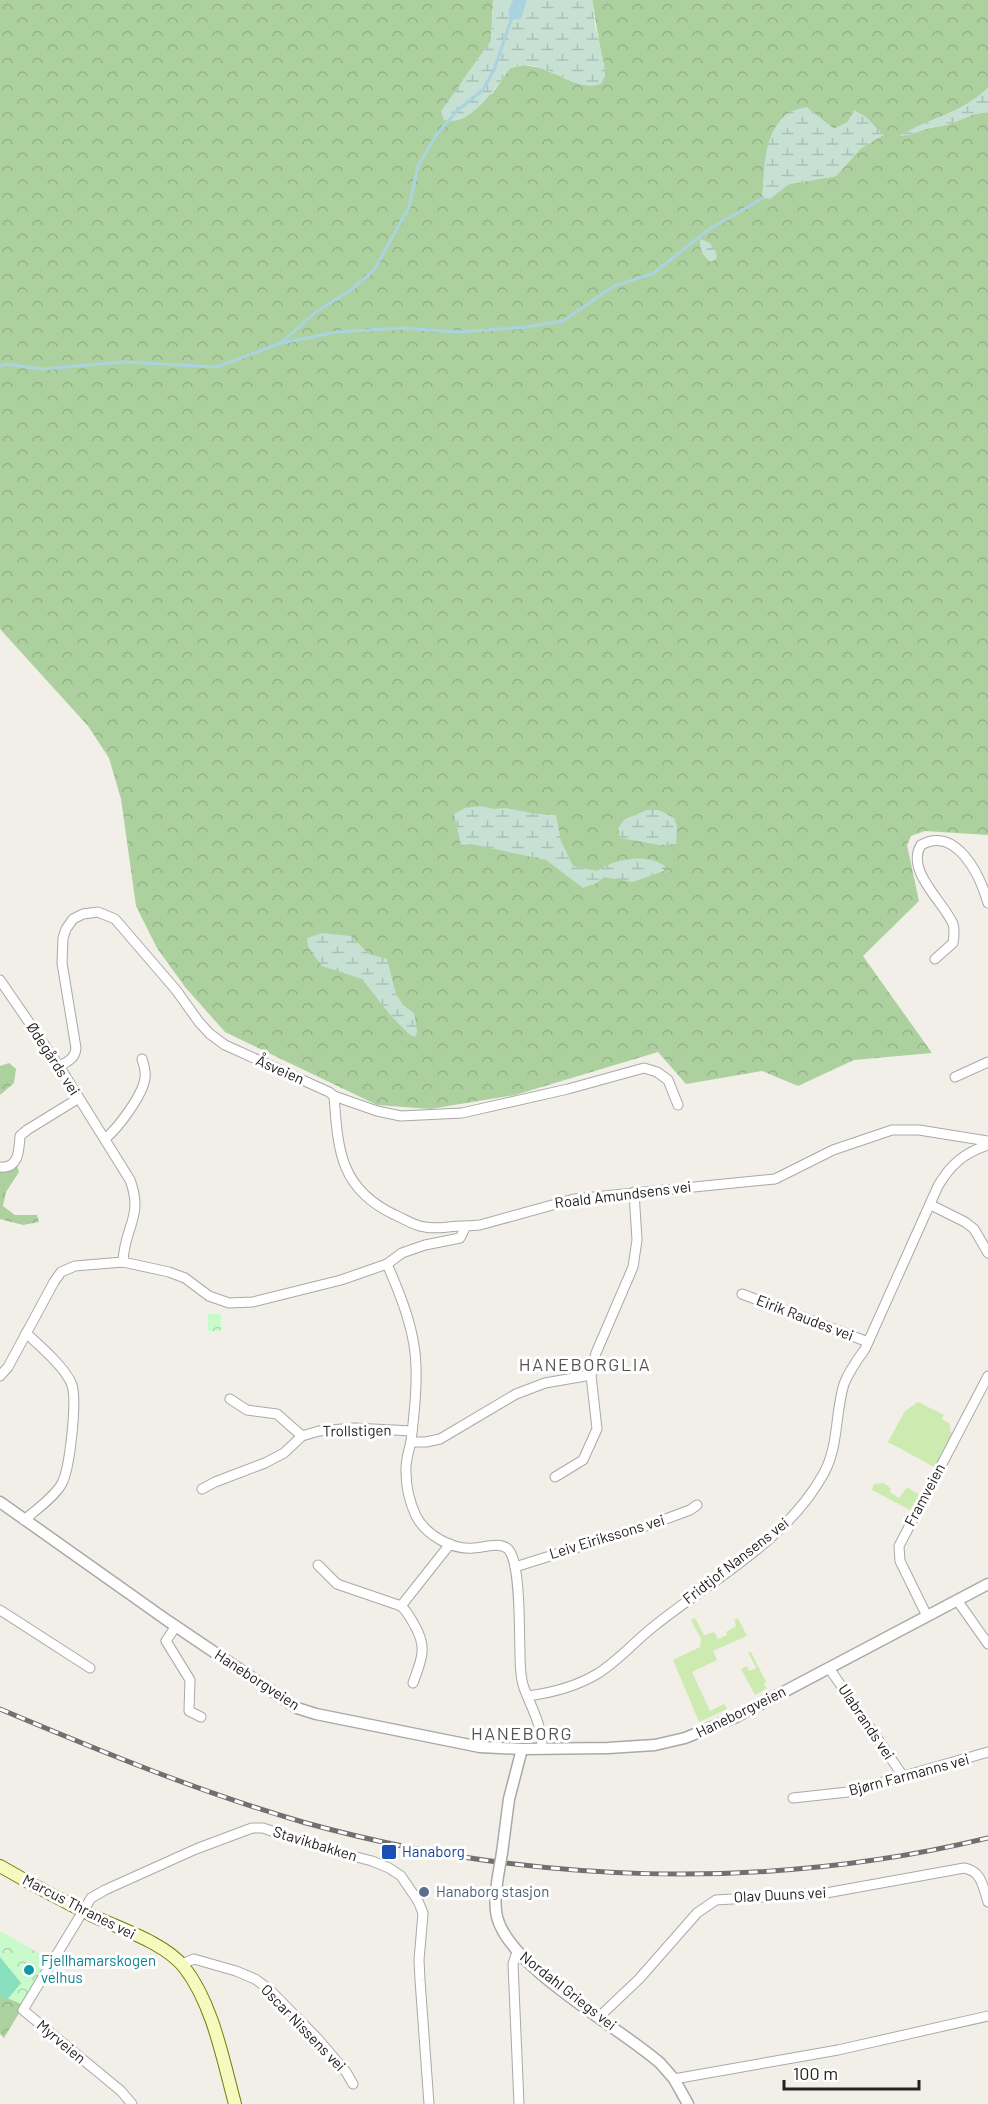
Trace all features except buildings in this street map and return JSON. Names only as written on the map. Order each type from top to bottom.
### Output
[{"type":"main road","name":"Marcus Thranes vei","points":[[0,1866],[84,1911],[151,1943],[182,1964],[192,1977],[206,2004],[235,2104]]},
{"type":"street","points":[[935,959],[953,943],[955,932],[947,913],[932,893],[920,869],[917,857],[921,845],[936,839],[955,845],[978,878],[988,903]]},
{"type":"street","name":"Åsveien","points":[[59,1066],[75,1055],[76,1048],[62,963],[63,938],[73,920],[83,914],[98,912],[115,919],[176,990],[199,1022],[225,1045],[334,1096],[377,1111],[401,1116],[462,1113],[568,1089],[644,1068],[657,1072],[668,1080],[678,1105]]},
{"type":"street","name":"Ødegårds vei","points":[[0,980],[59,1066],[130,1180],[135,1199],[135,1216],[124,1246],[123,1262]]},
{"type":"street","points":[[105,1139],[124,1119],[143,1086],[146,1074],[142,1059]]},
{"type":"street","points":[[955,1077],[988,1062]]},
{"type":"street","points":[[334,1096],[343,1162],[357,1188],[365,1197],[389,1212],[419,1226],[428,1228],[466,1226]]},
{"type":"street","points":[[0,1167],[10,1167],[14,1164],[19,1151],[20,1136],[79,1098]]},
{"type":"street","name":"Roald Amundsens vei","points":[[26,1333],[61,1272],[75,1266],[123,1262],[169,1272],[185,1278],[209,1296],[229,1303],[253,1302],[341,1280],[387,1264],[402,1253],[425,1245],[460,1238],[466,1226],[480,1225],[574,1199],[775,1179],[833,1150],[892,1130],[919,1130],[988,1143]]},
{"type":"street","name":"Fridtjof Nansens vei","points":[[528,1696],[568,1686],[599,1673],[652,1628],[750,1554],[797,1512],[826,1470],[834,1448],[844,1384],[868,1342],[938,1186],[949,1168],[974,1149],[988,1143]]},
{"type":"street","points":[[555,1477],[583,1460],[597,1429],[591,1375],[596,1353],[633,1267],[637,1240],[634,1192]]},
{"type":"street","points":[[930,1205],[965,1222],[974,1229],[988,1253]]},
{"type":"street","points":[[387,1264],[406,1316],[415,1351],[416,1397],[405,1470],[414,1509],[425,1527],[439,1539],[471,1549],[493,1545],[503,1546],[513,1558],[521,1672],[542,1731],[542,1748]]},
{"type":"street","name":"Eirik Raudes vei","points":[[742,1294],[868,1342]]},
{"type":"street","points":[[0,1376],[26,1333],[53,1359],[72,1384],[73,1410],[66,1472],[62,1484],[24,1520]]},
{"type":"street","points":[[411,1442],[440,1439],[516,1394],[545,1383],[591,1375]]},
{"type":"street","name":"Framveien","points":[[927,1616],[900,1561],[899,1546],[988,1376]]},
{"type":"street","name":"Trollstigen","points":[[230,1399],[247,1410],[277,1414],[302,1436]]},
{"type":"street","name":"Trollstigen","points":[[202,1489],[284,1453],[302,1436],[319,1431],[354,1428],[412,1431]]},
{"type":"street","name":"Haneborgveien","points":[[0,1502],[297,1708],[460,1744],[522,1749],[632,1748],[685,1738],[736,1717],[988,1584]]},
{"type":"street","name":"Leiv Eirikssons vei","points":[[515,1567],[655,1523],[698,1505]]},
{"type":"street","points":[[400,1606],[450,1544]]},
{"type":"street","points":[[318,1565],[337,1584],[400,1606],[406,1611],[423,1642],[422,1656],[413,1683]]},
{"type":"street","points":[[957,1600],[988,1644]]},
{"type":"street","points":[[0,1610],[90,1668]]},
{"type":"street","points":[[176,1626],[166,1641],[190,1680],[189,1711],[201,1717]]},
{"type":"street","name":"Ulabrands vei","points":[[829,1668],[903,1776]]},
{"type":"street","name":"Nordahl Griegs vei","points":[[522,1749],[509,1800],[495,1899],[497,1916],[507,1938],[517,1952],[542,1975],[653,2057],[674,2079],[688,2104]]},
{"type":"street","name":"Bjørn Farmanns vei","points":[[793,1798],[848,1792],[988,1752]]},
{"type":"street","name":"Stavikbakken","points":[[84,1911],[91,1898],[105,1890],[196,1849],[252,1828],[263,1828],[389,1868],[402,1876],[422,1909],[420,1980],[429,2104]]},
{"type":"street","name":"Olav Duuns vei","points":[[600,2017],[639,1979],[697,1913],[716,1900],[826,1893],[964,1868],[972,1869],[978,1874],[988,1902]]},
{"type":"street","name":"Myrveien","points":[[84,1911],[23,2010],[121,2091],[132,2104]]},
{"type":"street","points":[[517,1952],[513,1964],[519,2104]]},
{"type":"street","name":"Oscar Nissens vei","points":[[182,1964],[194,1959],[255,1979],[270,1990],[318,2039],[346,2072],[353,2084]]},
{"type":"street","points":[[674,2079],[838,2050],[988,2016]]},
{"type":"green space","points":[[0,0],[493,0],[491,41],[463,80],[492,94],[510,68],[524,65],[541,68],[571,81],[605,76],[592,0],[988,0],[988,88],[968,104],[901,135],[909,135],[950,124],[974,114],[988,112],[988,835],[925,831],[911,836],[907,845],[919,901],[863,956],[932,1053],[854,1060],[798,1086],[762,1071],[686,1084],[658,1052],[515,1095],[430,1109],[377,1105],[225,1032],[185,987],[157,948],[136,906],[121,799],[109,758],[88,726],[0,629]],"holes":[[[806,107],[834,129],[848,122],[854,111],[883,135],[860,149],[836,176],[789,184],[762,198],[764,178]]]},
{"type":"green space","points":[[493,0],[513,0],[508,11],[509,20],[525,7],[527,0],[592,0],[604,63],[605,76],[601,84],[582,85],[534,66],[518,66],[510,68],[500,83],[469,115],[452,121],[443,120],[441,111],[491,41]]},
{"type":"green space","points":[[988,88],[988,112],[899,136],[957,110]]},
{"type":"green space","points":[[806,107],[834,129],[848,122],[854,110],[866,117],[883,135],[860,149],[836,176],[789,184],[770,199],[762,198],[766,152],[773,131],[788,113]]},
{"type":"green space","points":[[700,239],[712,246],[715,251],[717,258],[711,262],[701,250]]},
{"type":"green space","points":[[481,806],[556,815],[561,841],[573,866],[597,871],[622,860],[640,858],[658,862],[665,866],[664,871],[633,882],[604,877],[597,883],[583,888],[546,860],[471,844],[461,845],[454,814],[465,808]]},
{"type":"green space","points":[[647,810],[659,810],[674,818],[677,826],[676,844],[660,845],[620,838],[618,828],[625,819]]},
{"type":"green space","points":[[322,933],[351,936],[369,954],[387,959],[396,994],[403,1005],[414,1013],[416,1037],[410,1035],[391,1016],[362,979],[322,966],[308,947],[307,938]]},
{"type":"green space","points":[[9,1063],[16,1069],[14,1083],[0,1095],[0,1066]]},
{"type":"green space","points":[[15,1159],[19,1172],[6,1192],[3,1206],[15,1215],[37,1215],[39,1222],[23,1225],[0,1219],[0,1169]]},
{"type":"green space","points":[[208,1314],[221,1314],[221,1331],[208,1331]]},
{"type":"green space","points":[[918,1402],[944,1415],[942,1419],[950,1424],[950,1431],[955,1433],[936,1468],[888,1442],[905,1411]]},
{"type":"green space","points":[[884,1483],[891,1489],[890,1492],[899,1498],[907,1487],[921,1496],[912,1511],[872,1490],[874,1484]]},
{"type":"green space","points":[[695,1618],[704,1635],[714,1632],[718,1639],[727,1635],[726,1632],[736,1626],[734,1620],[738,1618],[747,1636],[713,1651],[717,1660],[692,1672],[710,1711],[724,1704],[727,1709],[699,1722],[673,1660],[700,1647],[701,1639],[691,1620]]},
{"type":"green space","points":[[748,1652],[751,1652],[767,1688],[755,1695],[741,1669],[747,1666],[749,1671],[756,1668]]},
{"type":"green space","points":[[0,1931],[53,1961],[24,2005],[0,1995]]},
{"type":"green space","points":[[0,1957],[21,1983],[6,2001],[0,1995]]},
{"type":"green space","points":[[0,1995],[6,2000],[8,1998],[24,2005],[4,2038],[0,2034]]},
{"type":"water","points":[[513,0],[527,0],[521,19],[509,20],[508,11]]},
{"type":"waterway","points":[[281,343],[316,312],[352,289],[374,270],[409,207],[418,166],[436,135],[458,110],[483,90],[494,70],[511,20]]},
{"type":"waterway","points":[[0,366],[4,364],[43,369],[124,362],[217,367],[281,343],[337,332],[403,328],[458,332],[527,327],[563,321],[614,286],[654,273],[708,230],[763,198]]},
{"type":"railway","points":[[0,1709],[152,1770],[267,1811],[390,1843],[474,1859],[560,1869],[646,1874],[732,1873],[818,1867],[904,1855],[988,1838]]},
{"type":"place","name":"Hanaborg","points":[[389,1852]]},
{"type":"place","name":"Hanaborg stasjon","points":[[424,1892]]},
{"type":"place","name":"Fjellhamarskogen velhus","points":[[29,1970]]},
{"type":"district","name":"HANEBORGLIA","points":[[585,1365]]},
{"type":"district","name":"HANEBORG","points":[[522,1734]]}]
